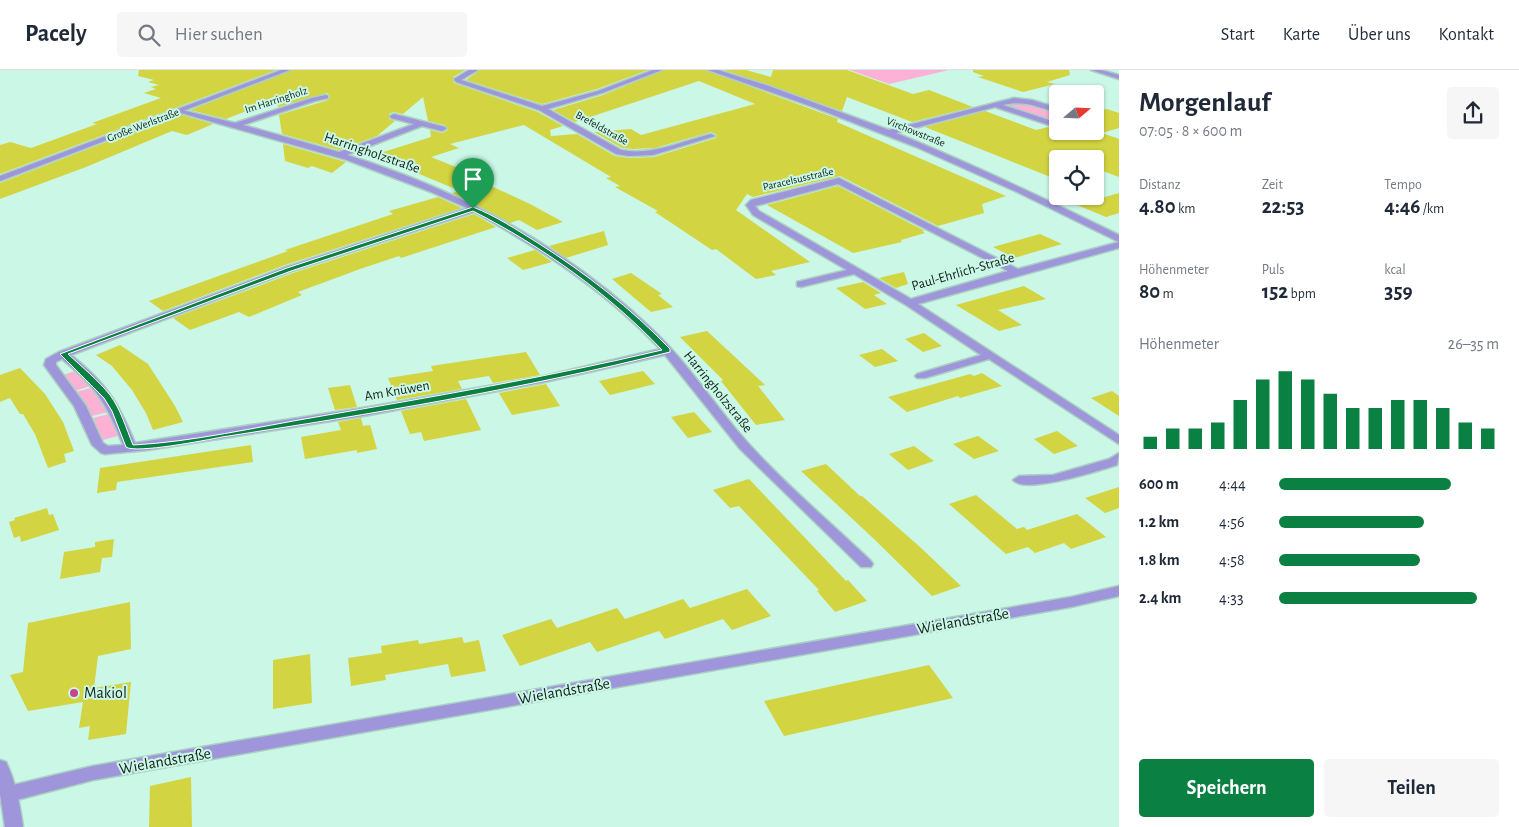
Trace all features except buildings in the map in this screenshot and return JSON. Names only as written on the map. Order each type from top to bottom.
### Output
[{"type":"street","name":"Große Werlstraße","points":[[0,179],[287,70]]},
{"type":"street","name":"Brefeldstraße","points":[[475,70],[456,79],[465,84],[542,108],[619,152],[626,154],[644,154],[711,136]]},
{"type":"street","name":"Brefeldstraße","points":[[542,108],[600,92],[658,70]]},
{"type":"street","name":"Virchowstraße","points":[[710,70],[836,112],[945,156],[1119,239]]},
{"type":"street","points":[[1094,70],[1119,77]]},
{"type":"street","name":"Im Harringholz","points":[[234,126],[314,99],[326,97]]},
{"type":"street","points":[[888,133],[1019,100],[1049,108]]},
{"type":"street","points":[[994,105],[1049,123]]},
{"type":"street","name":"Harringholzstraße","points":[[178,111],[339,155],[405,178],[512,229],[577,271],[636,321],[667,351],[686,371],[743,445],[866,564]]},
{"type":"street","points":[[394,116],[442,129]]},
{"type":"street","points":[[339,155],[421,124]]},
{"type":"street","name":"Paracelsusstraße","points":[[910,303],[756,213],[750,205],[754,202],[839,180],[1017,272]]},
{"type":"street","points":[[130,447],[107,397],[97,385],[63,354],[289,269],[473,209]]},
{"type":"street","points":[[1106,232],[1119,228]]},
{"type":"street","name":"Paul-Ehrlich-Straße","points":[[910,303],[1119,245]]},
{"type":"street","points":[[800,284],[856,271]]},
{"type":"street","name":"Paul-Ehrlich-Straße","points":[[910,303],[1119,440]]},
{"type":"street","name":"Am Knüwen","points":[[63,354],[50,361],[50,365],[80,406],[98,445],[105,450],[148,446],[236,433],[464,394],[577,372],[667,351]]},
{"type":"street","points":[[921,376],[992,355]]},
{"type":"street","points":[[1020,480],[1054,479],[1113,462],[1119,457]]},
{"type":"street","name":"Wielandstraße","points":[[9,794],[93,773],[1071,602],[1119,591]]},
{"type":"street","points":[[0,767],[9,794],[14,827]]},
{"type":"shaded area","points":[[850,70],[949,70],[889,84]]},
{"type":"shaded area","points":[[1015,102],[1026,103],[1049,111],[1049,121],[1005,106]]},
{"type":"shaded area","points":[[75,371],[90,386],[75,391],[63,375]]},
{"type":"shaded area","points":[[91,388],[108,412],[92,416],[76,392]]},
{"type":"shaded area","points":[[109,414],[118,436],[103,440],[93,418]]},
{"type":"place","name":"Makiol","points":[[74,693]]},
{"type":"route","points":[[473,209],[512,229],[577,271],[650,333],[667,351],[540,380],[369,411],[148,446],[130,447],[107,397],[76,364],[63,354],[289,269],[473,209]]}]
